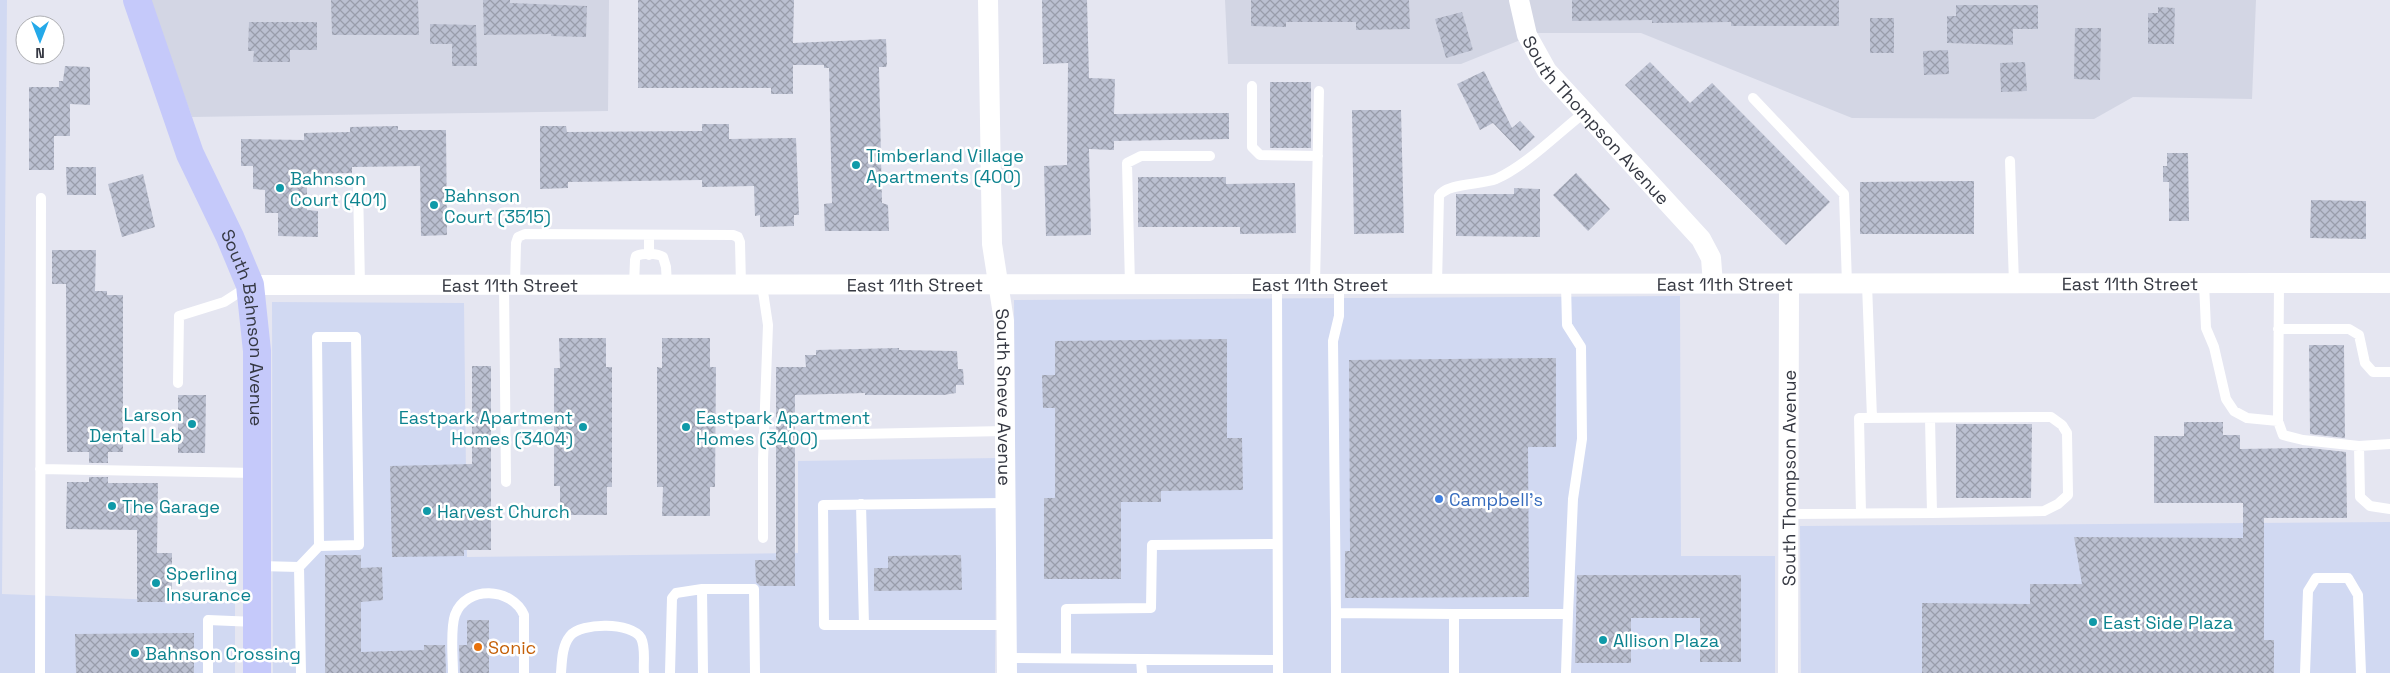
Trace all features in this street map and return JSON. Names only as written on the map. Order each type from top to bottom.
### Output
[{"type":"street","name":"South Bahnson Avenue","points":[[137,0],[190,154],[230,236],[250,286],[257,351],[257,673]]},
{"type":"street","name":"South Sneve Avenue","points":[[988,0],[992,244],[1004,321],[1007,666]]},
{"type":"street","name":"South Thompson Avenue","points":[[1519,0],[1527,35],[1547,71],[1701,239],[1711,258],[1713,284]]},
{"type":"street","name":"East 11th Street","points":[[250,286],[2390,283]]},
{"type":"street","name":"South Thompson Avenue","points":[[1788,673],[1789,284]]},
{"type":"lane","points":[[1252,86],[1252,147],[1255,152],[1260,155],[1318,156]]},
{"type":"lane","points":[[1315,284],[1319,91]]},
{"type":"lane","points":[[1753,98],[1844,194],[1857,284],[1872,418]]},
{"type":"lane","points":[[1437,284],[1439,196],[1442,191],[1451,187],[1476,185],[1509,172],[1585,112]]},
{"type":"lane","points":[[1130,284],[1128,163],[1141,156],[1210,156]]},
{"type":"lane","points":[[2010,161],[2014,284]]},
{"type":"lane","points":[[358,185],[360,285]]},
{"type":"lane","points":[[40,198],[40,673]]},
{"type":"lane","points":[[506,482],[510,285],[518,236],[525,234],[738,236],[740,242],[741,285]]},
{"type":"lane","points":[[649,235],[649,255]]},
{"type":"lane","points":[[634,285],[636,256],[649,255],[663,257],[666,267],[667,285]]},
{"type":"lane","points":[[2204,283],[2206,328],[2214,347],[2226,399],[2234,411],[2247,418],[2278,421]]},
{"type":"lane","points":[[2279,283],[2278,421],[2283,435],[2303,440],[2359,446],[2390,444]]},
{"type":"lane","points":[[1277,284],[1278,673]]},
{"type":"lane","points":[[1336,673],[1332,341],[1340,316],[1340,284]]},
{"type":"lane","points":[[1566,284],[1567,325],[1581,347],[1582,439],[1573,499],[1566,673]]},
{"type":"lane","points":[[762,285],[768,325],[763,460],[763,538]]},
{"type":"lane","points":[[178,383],[179,316],[224,302],[250,286]]},
{"type":"lane","points":[[2278,329],[2349,329],[2359,335],[2365,363],[2373,372],[2390,372]]},
{"type":"lane","points":[[301,673],[299,567],[319,546],[316,337],[356,337],[359,545],[319,546]]},
{"type":"lane","points":[[1788,514],[2044,511],[2058,504],[2068,495],[2067,433],[2062,425],[2051,417],[1859,418],[1861,513]]},
{"type":"lane","points":[[1930,418],[1932,513]]},
{"type":"lane","points":[[809,435],[1005,431]]},
{"type":"lane","points":[[2359,446],[2360,497],[2370,506],[2390,509]]},
{"type":"lane","points":[[40,469],[257,473]]},
{"type":"lane","points":[[1005,503],[824,505],[824,625],[1006,625]]},
{"type":"lane","points":[[862,504],[864,625]]},
{"type":"lane","points":[[1066,658],[1066,609],[1151,608],[1152,545],[1277,544]]},
{"type":"lane","points":[[257,566],[299,567]]},
{"type":"lane","points":[[2305,673],[2308,591],[2316,578],[2348,578],[2358,595],[2361,673]]},
{"type":"lane","points":[[702,589],[702,673]]},
{"type":"lane","points":[[670,673],[672,598],[676,593],[702,589],[754,589],[755,673]]},
{"type":"lane","points":[[453,673],[454,618],[460,605],[469,597],[492,594],[514,600],[524,615],[524,673]]},
{"type":"lane","points":[[1336,613],[1568,614]]},
{"type":"lane","points":[[1454,614],[1454,673]]},
{"type":"lane","points":[[208,673],[208,620],[257,622]]},
{"type":"lane","points":[[562,673],[565,646],[571,634],[587,626],[628,628],[640,637],[644,673]]},
{"type":"lane","points":[[1007,666],[1066,658],[1278,660]]},
{"type":"lane","points":[[1141,659],[1142,673]]},
{"type":"shaded area","points":[[0,0],[7,0],[2,594],[235,603],[235,673],[0,673]]},
{"type":"shaded area","points":[[149,0],[609,0],[608,111],[192,117]]},
{"type":"shaded area","points":[[1225,0],[2256,0],[2252,99],[2133,97],[2094,119],[1852,118],[1641,33],[1538,33],[1461,64],[1228,64]]},
{"type":"shaded area","points":[[1680,296],[1681,556],[1775,556],[1775,673],[1016,673],[1014,300]]},
{"type":"shaded area","points":[[272,302],[464,303],[467,557],[798,553],[798,461],[997,458],[995,673],[273,673]]},
{"type":"shaded area","points":[[2390,522],[2390,673],[1801,673],[1800,526]]},
{"type":"building","points":[[331,0],[418,0],[419,35],[332,35]]},
{"type":"building","points":[[483,0],[510,0],[510,3],[587,6],[586,37],[551,36],[551,34],[484,35]]},
{"type":"building","points":[[638,0],[794,0],[793,43],[886,39],[887,64],[886,67],[879,67],[882,203],[888,205],[889,231],[825,231],[824,204],[832,203],[829,68],[824,68],[824,65],[793,65],[793,94],[771,94],[771,88],[638,88]]},
{"type":"building","points":[[1042,0],[1087,0],[1089,78],[1115,79],[1114,114],[1229,113],[1229,139],[1114,141],[1114,150],[1089,149],[1091,235],[1046,236],[1044,166],[1067,165],[1068,63],[1043,64]]},
{"type":"building","points":[[1251,0],[1409,0],[1410,29],[1356,30],[1356,22],[1286,22],[1286,27],[1251,26]]},
{"type":"building","points":[[1572,0],[1839,0],[1839,26],[1731,26],[1731,22],[1652,23],[1652,20],[1572,21]]},
{"type":"building","points":[[1956,5],[2038,5],[2038,29],[2013,29],[2013,45],[1947,43],[1947,16],[1956,16]]},
{"type":"building","points":[[2158,7],[2175,8],[2174,44],[2148,44],[2148,13],[2158,13]]},
{"type":"building","points":[[1462,12],[1473,50],[1446,58],[1435,19]]},
{"type":"building","points":[[1870,18],[1894,18],[1894,53],[1870,53]]},
{"type":"building","points":[[249,22],[317,22],[317,50],[290,50],[290,62],[253,62],[254,51],[248,51]]},
{"type":"building","points":[[430,24],[476,25],[477,66],[452,66],[452,44],[430,44]]},
{"type":"building","points":[[2075,28],[2101,28],[2100,80],[2074,79]]},
{"type":"building","points":[[1948,50],[1949,74],[1924,75],[1923,51]]},
{"type":"building","points":[[1650,62],[1690,103],[1712,83],[1830,202],[1786,245],[1625,85]]},
{"type":"building","points":[[2025,62],[2027,91],[2001,92],[2000,63]]},
{"type":"building","points":[[65,66],[90,67],[90,105],[70,104],[70,136],[54,136],[54,170],[29,170],[29,87],[59,87],[59,81],[63,81]]},
{"type":"building","points":[[1484,71],[1512,128],[1520,121],[1535,137],[1520,151],[1493,123],[1480,130],[1457,84]]},
{"type":"building","points":[[1270,82],[1311,82],[1311,148],[1270,148]]},
{"type":"building","points":[[1352,110],[1401,110],[1404,233],[1354,234]]},
{"type":"building","points":[[702,124],[729,124],[729,139],[796,138],[799,215],[794,215],[794,226],[760,227],[760,215],[755,216],[754,186],[702,187],[702,180],[568,182],[568,188],[540,189],[540,126],[566,126],[567,132],[702,131]]},
{"type":"building","points":[[398,126],[398,130],[446,130],[447,235],[421,236],[420,166],[352,167],[352,173],[307,174],[307,210],[318,211],[318,237],[278,236],[278,213],[265,213],[265,190],[253,189],[253,166],[241,166],[241,139],[304,140],[304,133],[350,132],[350,127]]},
{"type":"building","points":[[2167,153],[2188,153],[2189,221],[2169,221],[2169,182],[2163,182],[2163,166],[2167,166]]},
{"type":"building","points":[[66,167],[96,167],[96,195],[67,195]]},
{"type":"building","points":[[1576,173],[1610,209],[1588,231],[1553,195]]},
{"type":"building","points":[[143,174],[155,227],[122,237],[108,184]]},
{"type":"building","points":[[1138,177],[1226,177],[1226,184],[1295,183],[1296,233],[1240,234],[1240,227],[1138,227]]},
{"type":"building","points":[[1974,181],[1974,234],[1860,234],[1860,182]]},
{"type":"building","points":[[1514,188],[1540,189],[1540,237],[1456,236],[1456,194],[1514,194]]},
{"type":"building","points":[[2311,200],[2366,201],[2366,239],[2310,238]]},
{"type":"building","points":[[52,250],[96,250],[95,291],[107,291],[107,295],[123,295],[123,452],[108,452],[108,463],[89,463],[89,452],[67,452],[66,284],[52,284]]},
{"type":"building","name":"Eastpark Apartment Homes (3404)","points":[[559,338],[606,338],[606,367],[612,367],[612,487],[607,487],[607,515],[560,515],[560,486],[554,486],[554,368],[560,368]]},
{"type":"building","name":"Eastpark Apartment Homes (3400)","points":[[662,338],[710,338],[710,367],[716,367],[715,487],[710,487],[710,516],[662,516],[663,487],[657,487],[657,367],[662,368]]},
{"type":"building","points":[[1227,339],[1227,438],[1242,438],[1243,490],[1161,491],[1161,502],[1121,502],[1121,579],[1044,579],[1044,498],[1055,498],[1055,408],[1043,408],[1042,375],[1055,375],[1055,341]]},
{"type":"building","points":[[2309,345],[2344,345],[2345,438],[2310,434]]},
{"type":"building","points":[[899,348],[899,350],[957,351],[958,369],[963,369],[964,385],[956,385],[956,393],[944,395],[865,395],[865,393],[795,395],[795,586],[760,586],[756,582],[755,560],[776,560],[776,367],[806,367],[805,355],[816,355],[816,350]]},
{"type":"building","name":"Campbell's","points":[[1556,358],[1556,447],[1528,447],[1529,597],[1345,598],[1345,551],[1350,551],[1349,360]]},
{"type":"building","name":"Harvest Church","points":[[472,366],[491,366],[491,550],[464,550],[464,556],[392,557],[390,466],[472,464]]},
{"type":"building","name":"Larson Dental Lab","points":[[178,395],[206,395],[205,453],[178,453]]},
{"type":"building","name":"East Side Plaza","points":[[2184,422],[2223,422],[2223,435],[2240,435],[2240,449],[2310,448],[2346,452],[2347,518],[2264,518],[2264,640],[2274,640],[2274,673],[1922,673],[1922,603],[2030,604],[2030,584],[2082,584],[2074,537],[2243,538],[2243,503],[2154,503],[2154,436],[2184,436]]},
{"type":"building","points":[[1956,424],[2032,424],[2031,498],[1956,498]]},
{"type":"building","name":"The Garage","points":[[89,477],[108,477],[108,483],[158,483],[157,553],[172,553],[172,602],[137,602],[137,530],[66,529],[67,482],[89,482]]},
{"type":"building","points":[[325,555],[361,555],[361,568],[382,567],[383,600],[361,602],[361,652],[424,650],[424,645],[445,645],[446,673],[325,673]]},
{"type":"building","points":[[961,555],[962,590],[874,591],[874,568],[888,568],[888,556]]},
{"type":"building","name":"Allison Plaza","points":[[1577,575],[1741,575],[1741,662],[1700,662],[1700,618],[1631,618],[1631,663],[1575,663]]},
{"type":"building","name":"Sonic","points":[[467,620],[489,620],[489,673],[460,673],[459,645],[467,645]]},
{"type":"building","name":"Bahnson Crossing","points":[[194,633],[194,673],[76,673],[75,634]]},
{"type":"place","name":"Timberland Village Apartments (400)","points":[[856,165]]},
{"type":"place","name":"Bahnson Court (401)","points":[[280,188]]},
{"type":"place","name":"Bahnson Court (3515)","points":[[434,205]]},
{"type":"place","name":"Larson Dental Lab","points":[[192,424]]},
{"type":"place","name":"Eastpark Apartment Homes (3404)","points":[[583,427]]},
{"type":"place","name":"Eastpark Apartment Homes (3400)","points":[[686,427]]},
{"type":"place","name":"Campbell's","points":[[1439,499]]},
{"type":"place","name":"The Garage","points":[[112,506]]},
{"type":"place","name":"Harvest Church","points":[[427,511]]},
{"type":"place","name":"Sperling Insurance","points":[[156,583]]},
{"type":"place","name":"East Side Plaza","points":[[2093,622]]},
{"type":"place","name":"Allison Plaza","points":[[1603,640]]},
{"type":"place","name":"Sonic","points":[[478,647]]},
{"type":"place","name":"Bahnson Crossing","points":[[135,653]]}]
